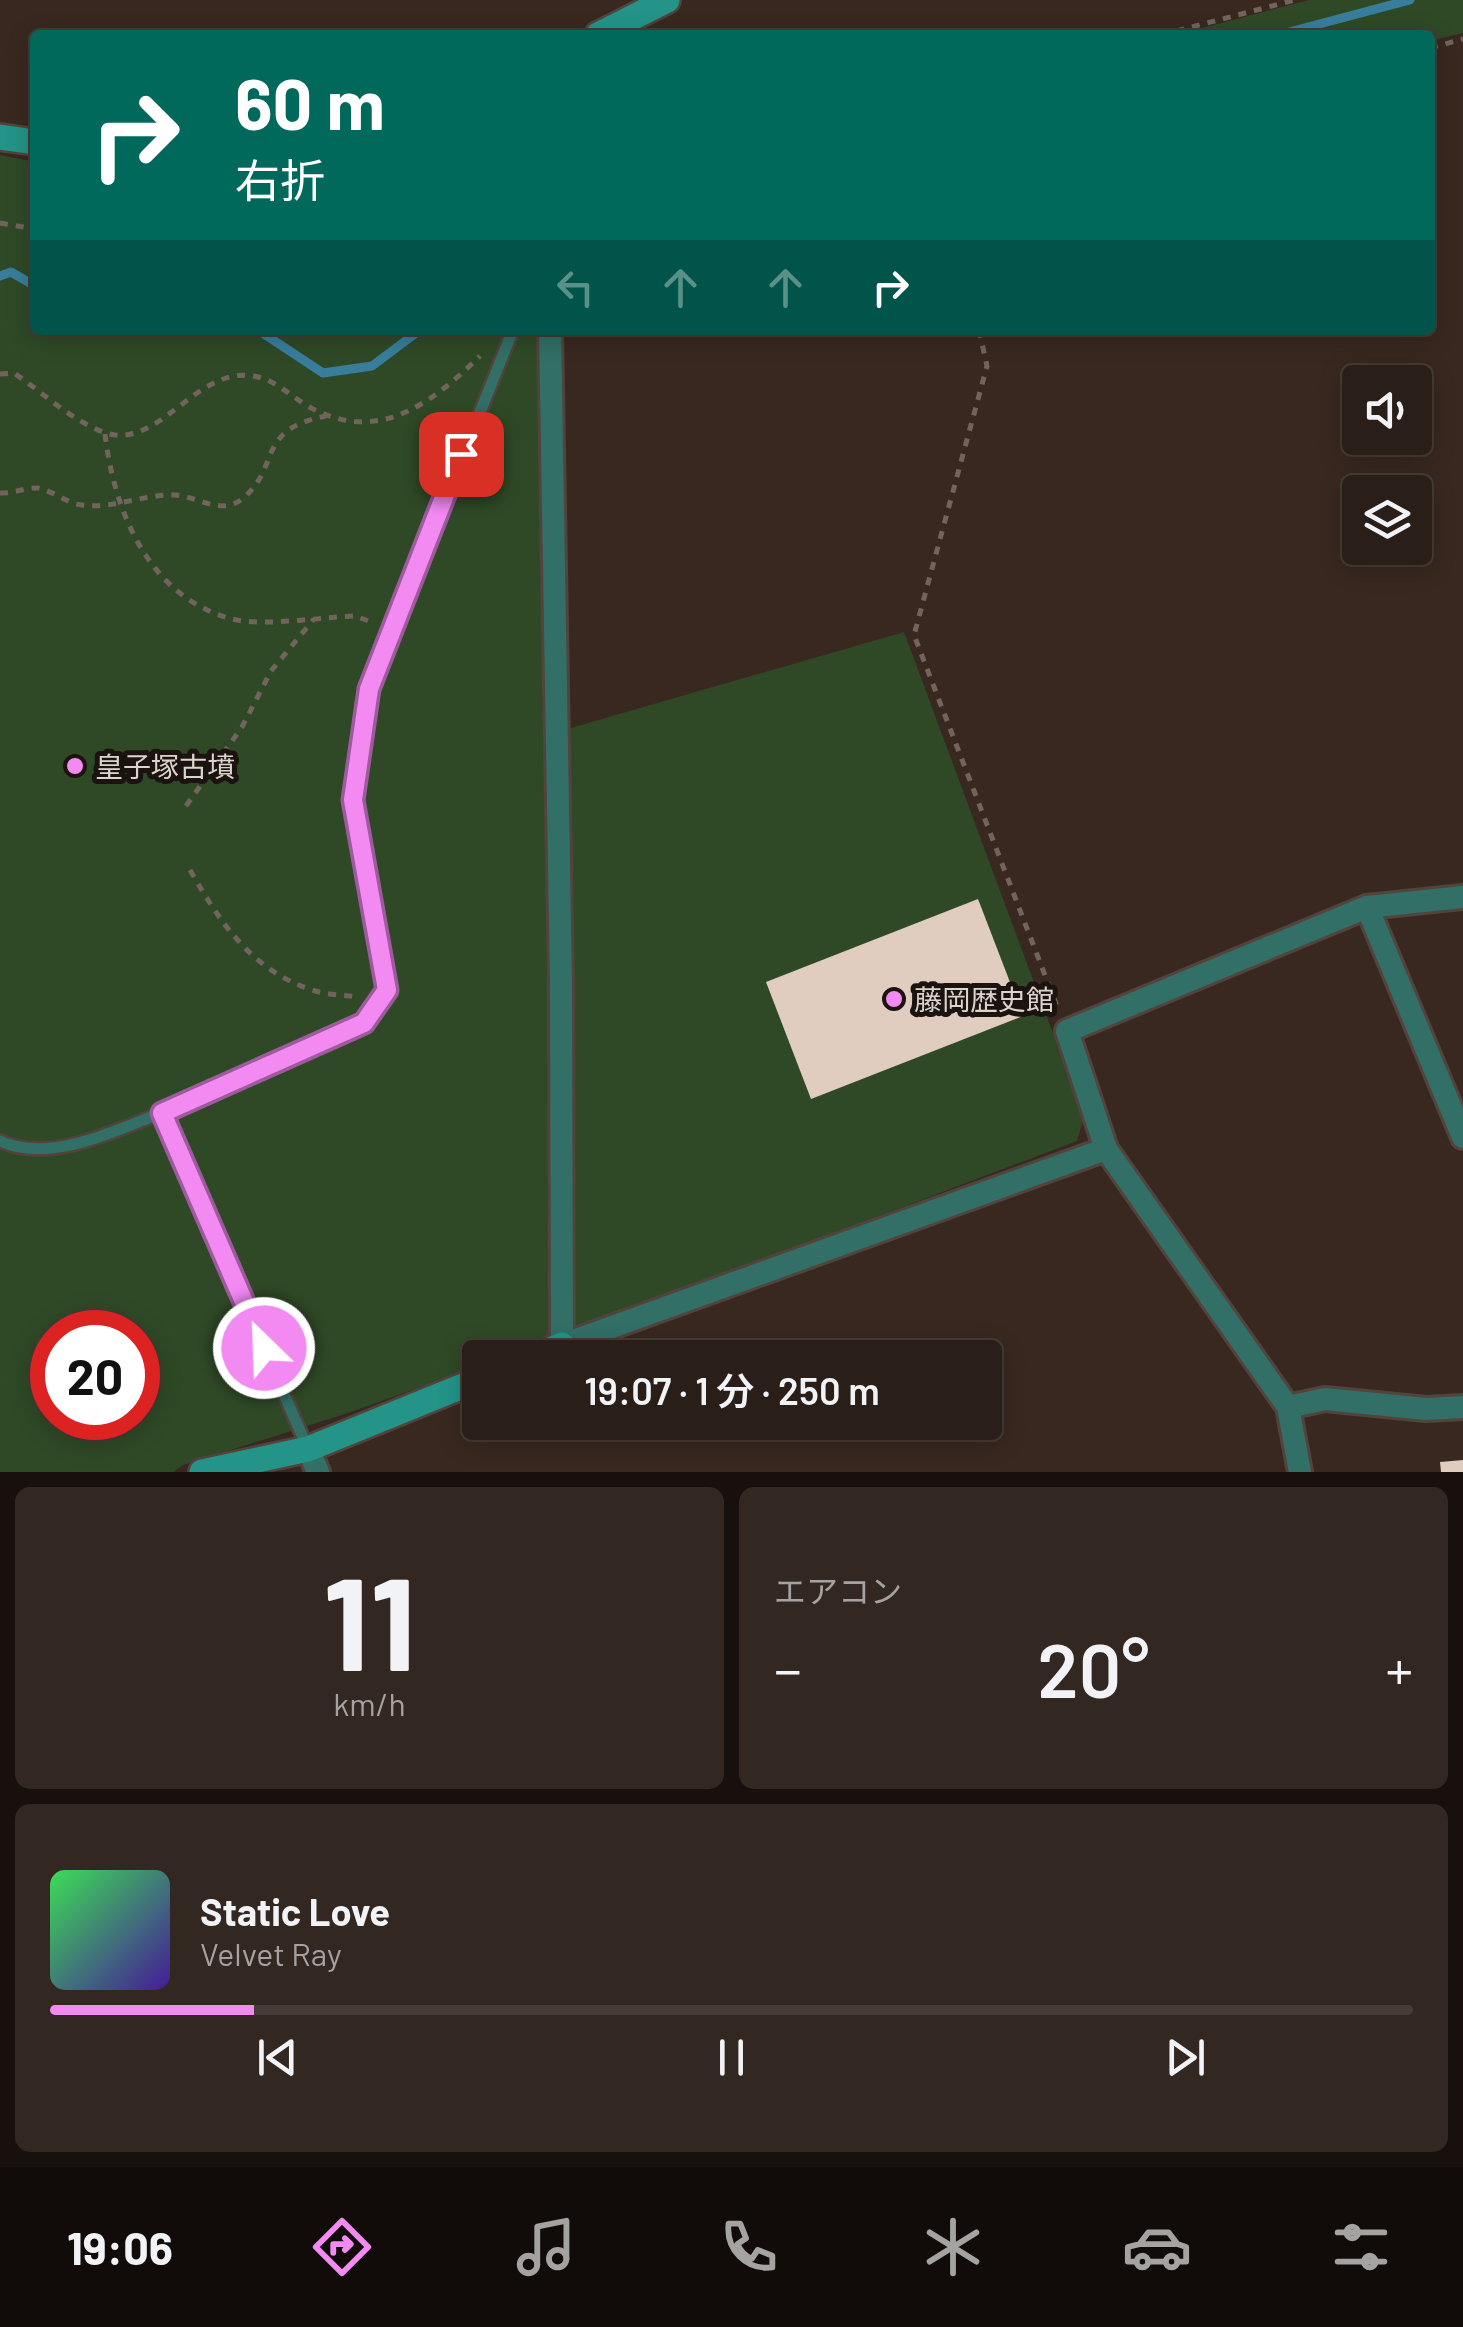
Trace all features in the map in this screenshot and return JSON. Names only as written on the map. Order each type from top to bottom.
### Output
[{"type":"street","points":[[608,30],[667,0]]},
{"type":"street","points":[[0,137],[30,141]]},
{"type":"street","points":[[550,335],[561,984],[562,1340]]},
{"type":"street","points":[[1300,1472],[1288,1407],[1106,1149],[1067,1031],[1367,907],[1463,897]]},
{"type":"street","points":[[1367,907],[1463,1137]]},
{"type":"street","points":[[576,1340],[1106,1149]]},
{"type":"street","points":[[202,1472],[313,1460],[462,1387]]},
{"type":"street","points":[[1288,1407],[1325,1399],[1426,1409],[1463,1407]]},
{"type":"lane","points":[[0,1141],[45,1148],[84,1142],[162,1113],[364,1023],[382,1000],[387,990],[353,800],[369,689],[511,335]]},
{"type":"lane","points":[[162,1113],[313,1460]]},
{"type":"path","points":[[1180,30],[1295,0]]},
{"type":"path","points":[[1435,47],[1463,39]]},
{"type":"path","points":[[0,222],[30,228]]},
{"type":"path","points":[[981,335],[988,366],[914,635],[1067,1031]]},
{"type":"path","points":[[0,374],[14,374],[105,434],[138,432],[166,420],[191,395],[222,379],[252,375],[282,386],[328,415],[363,421],[398,418],[423,406],[492,344]]},
{"type":"path","points":[[0,493],[36,488],[82,505],[178,495],[212,506],[239,502],[256,484],[267,456],[284,432],[303,420],[328,415]]},
{"type":"path","points":[[105,434],[110,474],[137,546],[169,581],[199,605],[233,619],[354,616],[392,630]]},
{"type":"path","points":[[186,806],[242,727],[271,672],[314,618]]},
{"type":"path","points":[[190,870],[221,924],[268,969],[313,991],[382,1000]]},
{"type":"green space","points":[[1309,0],[1463,0],[1463,33],[1435,40],[1435,30],[1194,30]]},
{"type":"green space","points":[[0,155],[30,161],[30,335],[541,335],[543,736],[904,632],[1084,1117],[1077,1141],[550,1340],[462,1340],[462,1372],[183,1465],[173,1472],[0,1472]]},
{"type":"building","name":"藤岡歴史館","points":[[978,899],[1023,1016],[811,1099],[766,982]]},
{"type":"building","points":[[1463,1460],[1463,1472],[1441,1472],[1440,1462]]},
{"type":"waterway","points":[[1297,30],[1410,0]]},
{"type":"waterway","points":[[0,276],[11,272],[30,283]]},
{"type":"waterway","points":[[266,335],[323,373],[372,366],[413,335]]},
{"type":"place","name":"皇子塚古墳","points":[[75,766]]},
{"type":"place","name":"藤岡歴史館","points":[[894,999]]},
{"type":"route","points":[[264,1348],[162,1113],[364,1023],[387,990],[353,800],[369,689],[461,454]]}]
